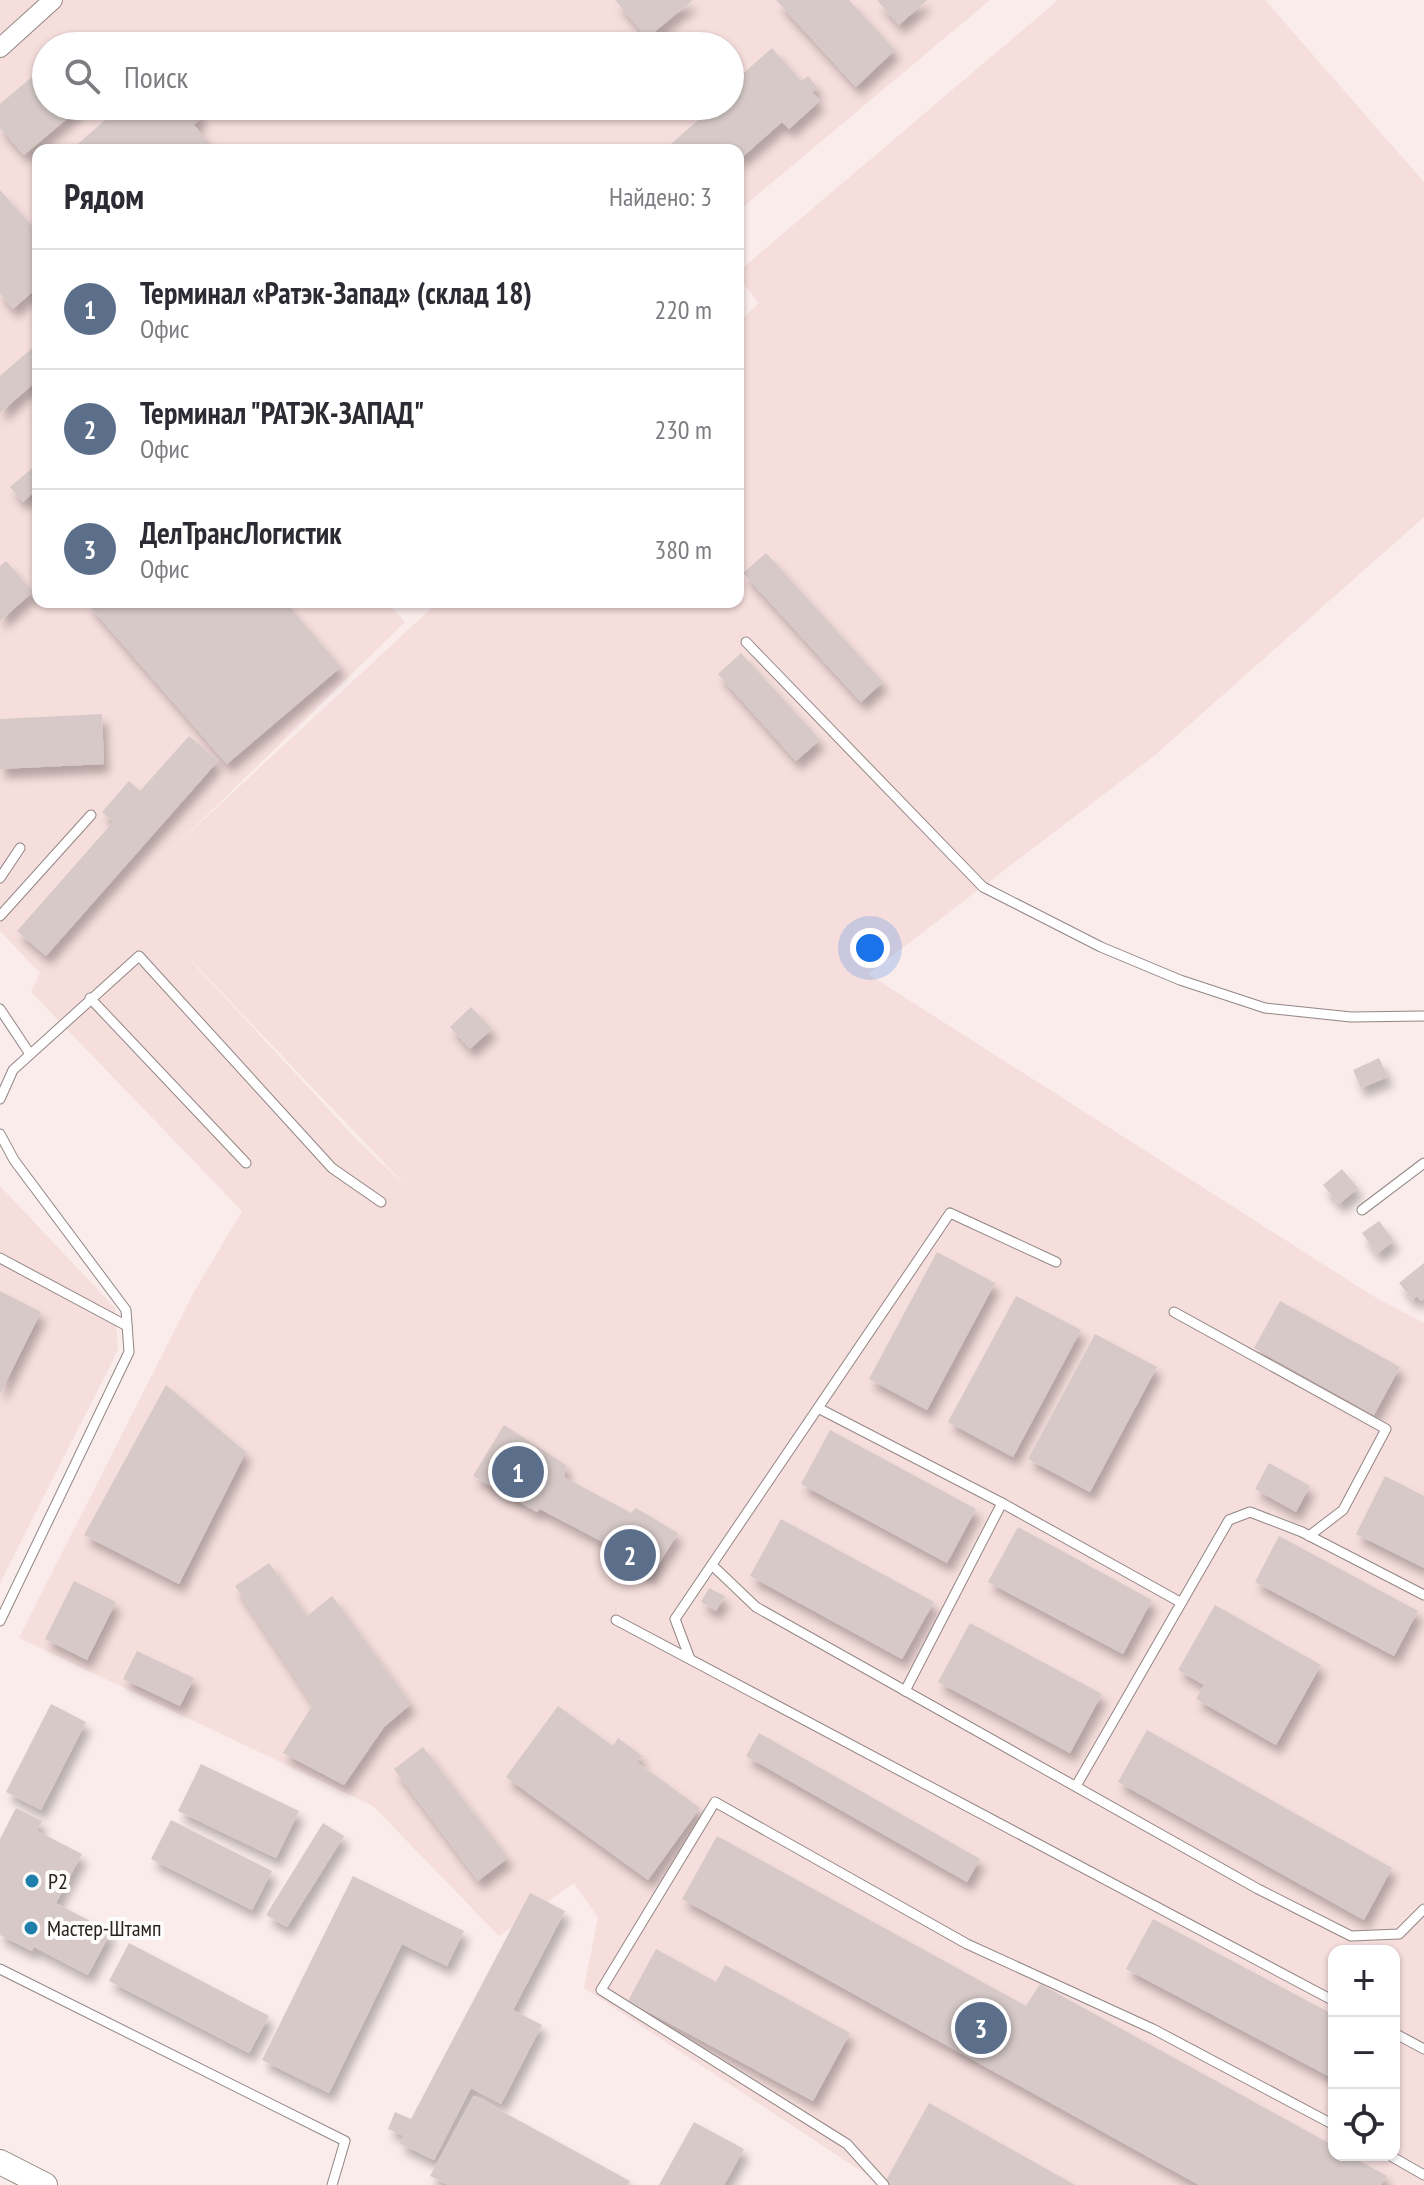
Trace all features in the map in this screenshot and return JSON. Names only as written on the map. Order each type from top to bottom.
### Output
[{"type":"main road","points":[[0,2162],[45,2185]]},
{"type":"street","points":[[0,48],[53,0]]},
{"type":"lane","points":[[746,642],[983,887],[1101,947],[1180,980],[1265,1008],[1351,1017],[1424,1016]]},
{"type":"lane","points":[[0,916],[91,815]]},
{"type":"lane","points":[[0,878],[20,848]]},
{"type":"lane","points":[[0,1099],[9,1075],[139,956],[332,1168],[381,1202]]},
{"type":"lane","points":[[90,998],[246,1163]]},
{"type":"lane","points":[[0,1009],[30,1054]]},
{"type":"lane","points":[[0,1134],[14,1160],[126,1310],[129,1352],[0,1621]]},
{"type":"lane","points":[[1362,1210],[1424,1163]]},
{"type":"lane","points":[[690,1659],[675,1619],[950,1213],[1056,1262]]},
{"type":"lane","points":[[0,1258],[127,1326]]},
{"type":"lane","points":[[1174,1312],[1386,1429],[1343,1510],[1309,1536]]},
{"type":"lane","points":[[818,1408],[1002,1503],[1180,1602]]},
{"type":"lane","points":[[905,1691],[1002,1503]]},
{"type":"lane","points":[[1076,1786],[1229,1520],[1250,1512],[1309,1536],[1424,1595]]},
{"type":"lane","points":[[712,1565],[756,1607],[1258,1889],[1351,1936],[1399,1934],[1424,1909]]},
{"type":"lane","points":[[616,1620],[1328,1998]]},
{"type":"lane","points":[[884,2185],[847,2144],[601,1990],[715,1802],[967,1944],[1153,2029],[1328,2122]]},
{"type":"lane","points":[[0,1969],[345,2141],[332,2185]]},
{"type":"lane","points":[[1400,2036],[1424,2049]]},
{"type":"lane","points":[[1400,2161],[1424,2175]]},
{"type":"shaded area","points":[[0,0],[990,0],[744,206],[744,144],[32,144],[32,608],[392,608],[405,622],[170,851],[432,608],[744,608],[744,317],[759,303],[744,284],[744,267],[1058,0],[1265,0],[1424,182],[1424,517],[1154,756],[868,974],[1373,1296],[1424,1323],[1424,2185],[882,2185],[584,1988],[598,1918],[574,1883],[499,1936],[373,1806],[19,1638],[194,1292],[242,1211],[31,992],[40,973],[0,931]],"holes":[[[191,960],[408,1188],[358,1141]]]},
{"type":"shaded area","points":[[0,1186],[115,1308],[118,1350],[0,1583]]},
{"type":"building","points":[[615,0],[693,0],[654,32],[642,32]]},
{"type":"building","points":[[776,0],[849,0],[895,50],[856,87]]},
{"type":"building","points":[[877,0],[927,0],[899,25]]},
{"type":"building","points":[[772,48],[801,81],[808,76],[818,88],[812,92],[820,101],[789,129],[782,122],[744,156],[744,144],[671,144],[698,120],[744,120],[744,73]]},
{"type":"building","points":[[32,77],[32,120],[65,120],[37,144],[32,144],[32,148],[24,155],[0,128],[0,104]]},
{"type":"building","points":[[105,120],[200,120],[194,125],[210,144],[78,144]]},
{"type":"building","points":[[0,190],[32,226],[32,292],[13,309],[0,294]]},
{"type":"building","points":[[32,348],[32,385],[0,413],[0,376]]},
{"type":"building","points":[[32,468],[32,494],[23,502],[10,487]]},
{"type":"building","points":[[766,553],[883,682],[861,702],[744,572]]},
{"type":"building","points":[[6,561],[32,593],[0,621],[0,566]]},
{"type":"building","points":[[91,608],[290,608],[341,667],[227,764]]},
{"type":"building","points":[[741,653],[820,740],[796,761],[718,674]]},
{"type":"building","points":[[102,714],[104,764],[0,769],[0,719]]},
{"type":"building","points":[[189,736],[218,761],[46,956],[17,931],[113,822],[102,812],[129,781],[140,791]]},
{"type":"building","points":[[471,1007],[492,1029],[470,1049],[450,1027]]},
{"type":"building","points":[[1379,1058],[1388,1077],[1361,1088],[1353,1070]]},
{"type":"building","points":[[1342,1169],[1358,1188],[1339,1204],[1323,1185]]},
{"type":"building","points":[[1379,1221],[1394,1241],[1377,1254],[1362,1233]]},
{"type":"building","points":[[937,1252],[995,1283],[927,1410],[869,1379]]},
{"type":"building","points":[[1424,1263],[1424,1299],[1421,1301],[1417,1296],[1413,1300],[1399,1283]]},
{"type":"building","points":[[0,1291],[41,1312],[0,1394]]},
{"type":"building","points":[[1016,1296],[1081,1330],[1013,1457],[948,1422]]},
{"type":"building","points":[[1280,1301],[1400,1367],[1374,1415],[1254,1348]]},
{"type":"building","points":[[1095,1334],[1157,1367],[1090,1492],[1028,1459]]},
{"type":"building","points":[[166,1385],[246,1452],[179,1584],[84,1535]]},
{"type":"building","points":[[504,1425],[566,1465],[564,1477],[631,1513],[636,1508],[678,1533],[650,1578],[611,1552],[612,1547],[540,1509],[537,1512],[473,1476]]},
{"type":"building","points":[[830,1430],[976,1509],[947,1563],[801,1484]]},
{"type":"building","points":[[1269,1463],[1310,1486],[1296,1512],[1255,1489]]},
{"type":"building","points":[[1385,1476],[1424,1496],[1424,1568],[1356,1534]]},
{"type":"building","points":[[781,1519],[934,1602],[902,1659],[750,1576]]},
{"type":"building","points":[[1018,1527],[1152,1600],[1123,1654],[988,1582]]},
{"type":"building","points":[[1279,1536],[1418,1611],[1394,1656],[1255,1582]]},
{"type":"building","points":[[269,1563],[307,1616],[332,1596],[411,1704],[384,1727],[344,1785],[283,1753],[313,1704],[235,1586]]},
{"type":"building","points":[[74,1581],[116,1602],[87,1660],[45,1639]]},
{"type":"building","points":[[709,1588],[725,1596],[716,1611],[701,1602]]},
{"type":"building","points":[[1215,1605],[1321,1665],[1276,1745],[1196,1699],[1204,1685],[1178,1670]]},
{"type":"building","points":[[970,1623],[1102,1694],[1070,1753],[938,1682]]},
{"type":"building","points":[[137,1651],[194,1678],[180,1706],[123,1679]]},
{"type":"building","points":[[51,1704],[86,1722],[41,1810],[6,1792]]},
{"type":"building","points":[[558,1706],[613,1746],[618,1738],[642,1756],[637,1762],[700,1808],[648,1880],[506,1777]]},
{"type":"building","points":[[1147,1730],[1392,1868],[1364,1920],[1118,1782]]},
{"type":"building","points":[[759,1733],[980,1859],[967,1882],[746,1756]]},
{"type":"building","points":[[423,1747],[508,1858],[478,1881],[394,1769]]},
{"type":"building","points":[[201,1764],[299,1811],[276,1858],[178,1811]]},
{"type":"building","points":[[16,1808],[42,1821],[37,1831],[82,1854],[56,1903],[111,1932],[88,1975],[34,1947],[32,1951],[0,1935],[0,1839]]},
{"type":"building","points":[[171,1820],[272,1871],[252,1910],[151,1859]]},
{"type":"building","points":[[323,1823],[344,1836],[287,1927],[266,1915]]},
{"type":"building","points":[[717,1836],[1026,2006],[1040,1984],[1328,2143],[1328,2161],[1360,2161],[1387,2176],[1381,2185],[1199,2185],[682,1899]]},
{"type":"building","points":[[353,1876],[464,1931],[447,1966],[402,1944],[329,2093],[262,2060]]},
{"type":"building","points":[[530,1893],[565,1911],[513,2010],[542,2025],[501,2104],[471,2088],[434,2160],[399,2143],[404,2136],[388,2129],[395,2112],[411,2119]]},
{"type":"building","points":[[1153,1919],[1328,2012],[1328,2076],[1126,1969]]},
{"type":"building","points":[[129,1943],[269,2016],[249,2053],[109,1981]]},
{"type":"building","points":[[656,1949],[716,1982],[725,1965],[850,2033],[813,2101],[628,2001]]},
{"type":"building","points":[[474,2096],[630,2181],[628,2185],[448,2185],[430,2176]]},
{"type":"building","points":[[929,2103],[1075,2185],[890,2185],[885,2182]]},
{"type":"building","points":[[694,2122],[744,2149],[724,2185],[659,2185]]},
{"type":"place","name":"Терминал «Ратэк-Запад» (склад 18)","points":[[518,1472]]},
{"type":"place","name":"Терминал \"РАТЭК-ЗАПАД\"","points":[[630,1555]]},
{"type":"place","name":"Р2","points":[[32,1881]]},
{"type":"place","name":"Мастер-Штамп","points":[[31,1928]]},
{"type":"place","name":"ДелТрансЛогистик","points":[[981,2028]]}]
